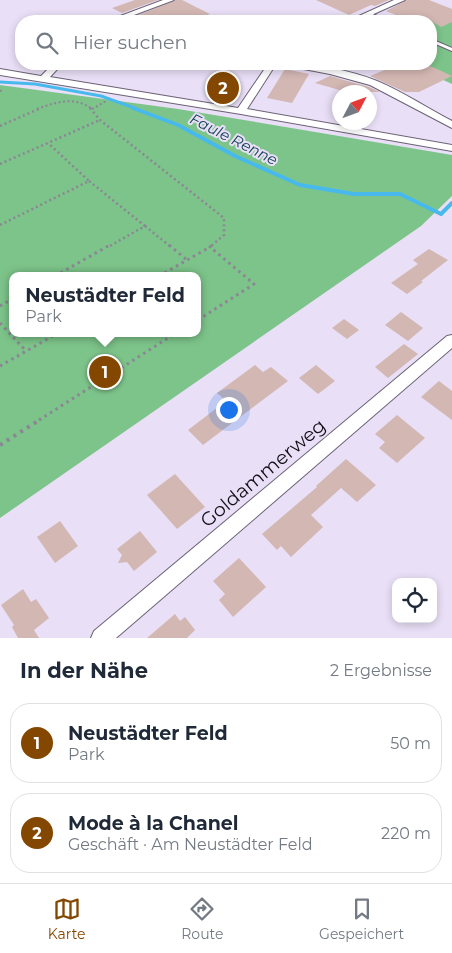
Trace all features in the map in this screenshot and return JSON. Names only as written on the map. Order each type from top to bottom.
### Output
[{"type":"street","points":[[128,15],[170,0]]},
{"type":"street","points":[[369,14],[401,0]]},
{"type":"street","points":[[44,78],[52,70]]},
{"type":"street","points":[[240,111],[268,70]]},
{"type":"street","points":[[325,70],[373,82],[452,125]]},
{"type":"street","points":[[0,72],[452,148]]},
{"type":"street","name":"Goldammerweg","points":[[100,638],[452,340]]},
{"type":"lane","points":[[437,43],[452,50]]},
{"type":"path","points":[[0,126],[59,102],[79,102],[92,109],[100,120],[224,218],[224,235],[210,247],[166,272]]},
{"type":"path","points":[[92,109],[104,103]]},
{"type":"path","points":[[0,164],[100,120]]},
{"type":"path","points":[[48,144],[187,260]]},
{"type":"path","points":[[0,225],[90,181]]},
{"type":"path","points":[[62,272],[145,226]]},
{"type":"path","points":[[201,318],[254,284],[210,247]]},
{"type":"path","points":[[0,323],[9,333]]},
{"type":"path","points":[[13,337],[26,351]]},
{"type":"path","points":[[0,366],[51,337]]},
{"type":"path","points":[[0,446],[170,337]]},
{"type":"green space","points":[[427,12],[434,15],[420,15]]},
{"type":"green space","points":[[437,16],[452,22],[452,84],[422,70],[437,70]]},
{"type":"green space","points":[[0,85],[178,109],[452,155],[452,196],[421,226],[0,518]]},
{"type":"building","points":[[135,0],[158,0],[122,13],[112,8]]},
{"type":"building","points":[[176,0],[182,0],[210,14],[207,15],[138,15]]},
{"type":"building","points":[[316,0],[389,0],[375,6],[371,5],[349,15]]},
{"type":"building","points":[[407,0],[429,0],[452,9],[452,22],[441,27],[437,25],[437,15],[396,15],[386,11]]},
{"type":"building","points":[[437,69],[452,76],[419,92],[405,92],[370,76],[384,70]]},
{"type":"building","points":[[284,70],[309,74],[292,103],[267,98]]},
{"type":"building","points":[[330,76],[362,85],[332,85],[332,88],[315,83]]},
{"type":"building","points":[[429,249],[448,260],[407,294],[391,283],[418,264],[413,260]]},
{"type":"building","points":[[401,312],[423,328],[408,341],[385,325]]},
{"type":"building","points":[[344,319],[359,330],[347,339],[332,328]]},
{"type":"building","points":[[404,344],[418,354],[388,378],[375,367]]},
{"type":"building","points":[[255,365],[263,372],[271,367],[288,381],[203,445],[188,430],[226,401],[217,393]]},
{"type":"building","points":[[316,365],[335,381],[318,394],[299,378]]},
{"type":"building","points":[[439,381],[452,391],[452,420],[421,397]]},
{"type":"building","points":[[397,415],[425,438],[397,463],[379,448],[385,442],[375,434]]},
{"type":"building","points":[[346,459],[376,485],[357,502],[341,488],[311,515],[323,527],[291,557],[281,546],[277,550],[262,534],[317,487]]},
{"type":"building","points":[[175,474],[205,507],[177,529],[147,495]]},
{"type":"building","points":[[60,521],[78,546],[55,563],[37,537]]},
{"type":"building","points":[[140,531],[157,552],[134,571],[127,562],[118,563],[122,555],[117,549]]},
{"type":"building","points":[[239,558],[266,587],[233,617],[219,600],[225,594],[213,581]]},
{"type":"building","points":[[23,589],[31,602],[36,599],[49,618],[34,630],[39,638],[18,638],[12,627],[14,625],[1,605]]},
{"type":"building","points":[[175,614],[180,621],[185,617],[195,630],[187,638],[147,638]]},
{"type":"waterway","name":"Faule Renne","points":[[0,82],[35,84],[101,96],[137,109]]},
{"type":"waterway","name":"Faule Renne","points":[[133,108],[178,125],[235,156],[300,185],[354,194],[400,194],[441,214],[452,203]]},
{"type":"place","name":"Mode à la Chanel","points":[[223,88]]},
{"type":"place","name":"Neustädter Feld","points":[[105,372]]}]
